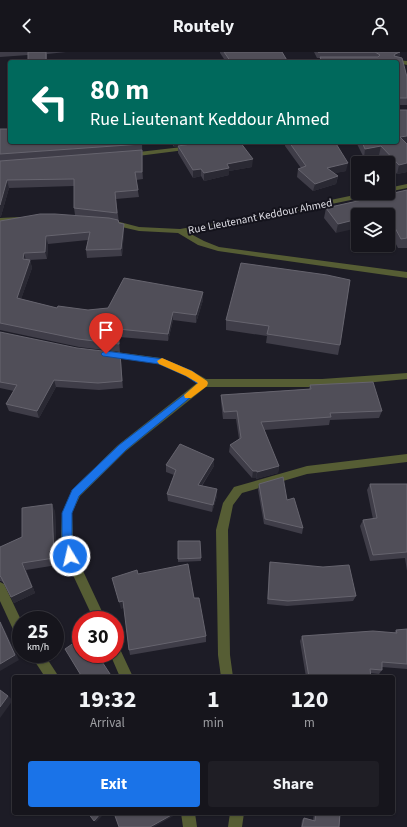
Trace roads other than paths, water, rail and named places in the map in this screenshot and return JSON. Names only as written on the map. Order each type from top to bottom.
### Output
[{"type":"street","points":[[125,156],[199,147]]},
{"type":"street","points":[[395,189],[407,186]]},
{"type":"street","name":"Rue Lieutenant Keddour Ahmed","points":[[104,221],[139,228],[180,231],[244,220],[351,198]]},
{"type":"street","points":[[0,220],[26,219]]},
{"type":"street","points":[[180,231],[201,243],[218,249],[407,275]]},
{"type":"street","points":[[94,353],[160,361],[189,373],[204,383],[322,383],[407,376]]},
{"type":"street","points":[[96,611],[70,556],[67,536],[67,513],[76,493],[122,448],[204,383]]},
{"type":"street","points":[[227,675],[224,655],[222,530],[228,503],[238,490],[307,470],[407,458]]},
{"type":"street","points":[[0,588],[12,614]]},
{"type":"street","points":[[43,663],[52,675]]},
{"type":"street","points":[[121,663],[126,675]]},
{"type":"street","points":[[188,815],[190,827]]},
{"type":"street","points":[[235,827],[237,815]]}]
